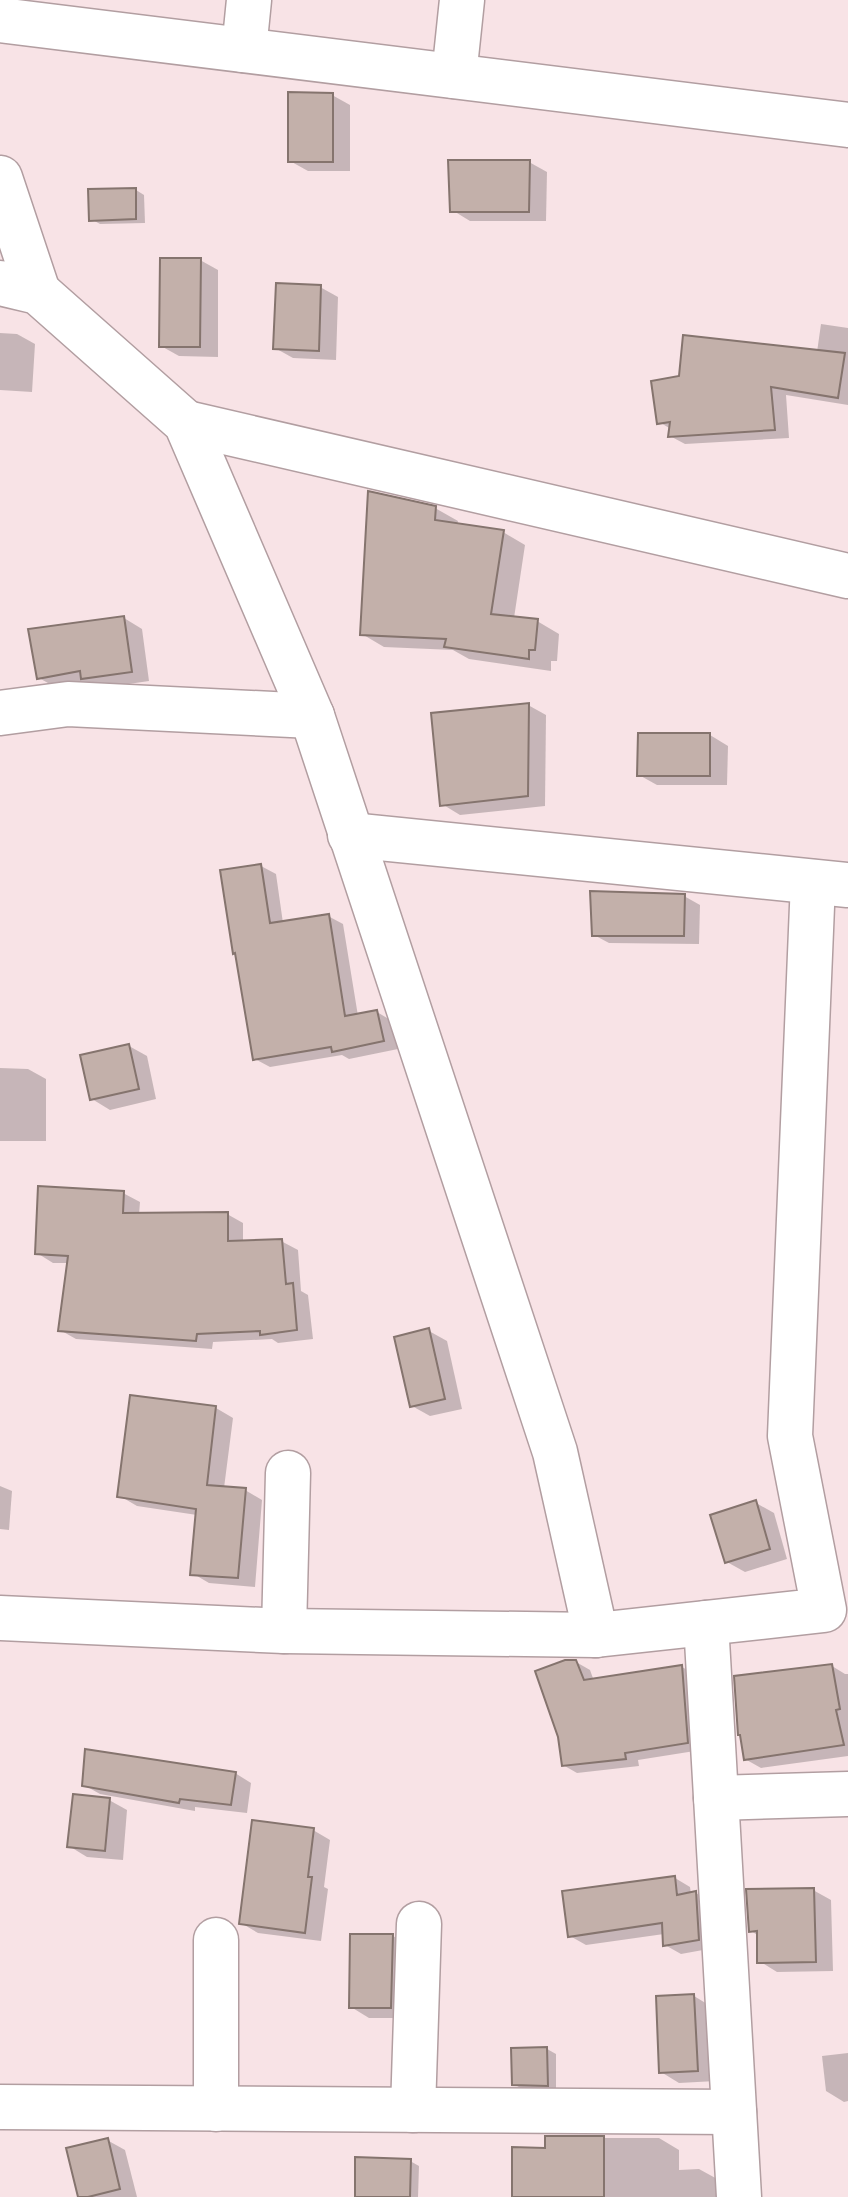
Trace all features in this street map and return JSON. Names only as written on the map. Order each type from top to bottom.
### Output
[{"type":"street","points":[[244,50],[249,0]]},
{"type":"street","points":[[454,76],[462,0]]},
{"type":"street","points":[[0,20],[848,125]]},
{"type":"street","points":[[0,178],[19,288],[186,423],[848,576]]},
{"type":"street","points":[[186,423],[312,716],[555,1452],[596,1635]]},
{"type":"street","points":[[0,713],[68,704],[312,716]]},
{"type":"street","points":[[0,1618],[284,1631],[596,1635],[824,1610],[790,1436],[830,884],[350,835]]},
{"type":"street","points":[[284,1631],[288,1473]]},
{"type":"street","points":[[706,1623],[739,2197]]},
{"type":"street","points":[[716,1798],[848,1794]]},
{"type":"street","points":[[413,2110],[419,1924]]},
{"type":"street","points":[[216,1940],[216,2109]]},
{"type":"street","points":[[0,2107],[734,2112]]},
{"type":"building","points":[[288,92],[333,93],[333,162],[288,162]]},
{"type":"building","points":[[448,160],[530,160],[529,212],[450,212]]},
{"type":"building","points":[[136,188],[136,219],[89,221],[88,189]]},
{"type":"building","points":[[160,258],[201,258],[200,347],[159,347]]},
{"type":"building","points":[[276,283],[321,285],[319,351],[273,349]]},
{"type":"building","points":[[683,335],[845,353],[838,398],[771,387],[775,430],[668,437],[670,422],[657,424],[651,381],[679,376]]},
{"type":"building","points":[[368,491],[436,506],[435,520],[504,530],[491,614],[538,619],[535,650],[529,650],[529,659],[444,647],[446,639],[360,635]]},
{"type":"building","points":[[124,616],[132,672],[81,679],[80,671],[37,679],[28,629]]},
{"type":"building","points":[[529,703],[528,796],[440,806],[431,713]]},
{"type":"building","points":[[638,733],[710,733],[710,776],[637,776]]},
{"type":"building","points":[[261,864],[270,923],[329,914],[345,1016],[377,1010],[384,1041],[332,1052],[331,1047],[253,1060],[220,870]]},
{"type":"building","points":[[590,891],[685,894],[684,936],[592,936]]},
{"type":"building","points":[[129,1044],[139,1089],[90,1100],[80,1055]]},
{"type":"building","points":[[38,1186],[124,1191],[123,1213],[228,1212],[228,1241],[282,1239],[286,1284],[293,1283],[297,1330],[260,1335],[260,1331],[197,1334],[196,1341],[58,1331],[68,1256],[35,1254]]},
{"type":"building","points":[[429,1328],[445,1399],[410,1407],[394,1337]]},
{"type":"building","points":[[130,1395],[216,1406],[207,1485],[246,1488],[238,1578],[190,1575],[196,1509],[117,1497]]},
{"type":"building","points":[[756,1500],[770,1549],[725,1563],[710,1515]]},
{"type":"building","points":[[565,1660],[576,1660],[584,1680],[682,1665],[688,1743],[625,1753],[626,1759],[562,1766],[558,1737],[535,1671]]},
{"type":"building","points":[[832,1664],[840,1709],[836,1710],[844,1745],[744,1760],[738,1735],[734,1676]]},
{"type":"building","points":[[85,1749],[236,1772],[231,1805],[180,1799],[179,1803],[82,1786]]},
{"type":"building","points":[[73,1794],[110,1798],[105,1851],[67,1847]]},
{"type":"building","points":[[252,1820],[314,1828],[305,1933],[239,1924]]},
{"type":"building","points":[[675,1876],[677,1895],[696,1891],[699,1940],[663,1946],[662,1923],[568,1937],[562,1891]]},
{"type":"building","points":[[814,1888],[816,1962],[757,1963],[757,1931],[749,1932],[746,1889]]},
{"type":"building","points":[[350,1934],[393,1934],[391,2008],[349,2008]]},
{"type":"building","points":[[694,1994],[698,2071],[659,2073],[656,1996]]},
{"type":"building","points":[[547,2047],[548,2086],[512,2085],[511,2048]]},
{"type":"building","points":[[545,2136],[604,2136],[604,2197],[512,2197],[512,2147],[545,2148]]},
{"type":"building","points":[[108,2138],[120,2189],[78,2197],[66,2148]]},
{"type":"building","points":[[355,2157],[411,2159],[410,2197],[355,2197]]}]
